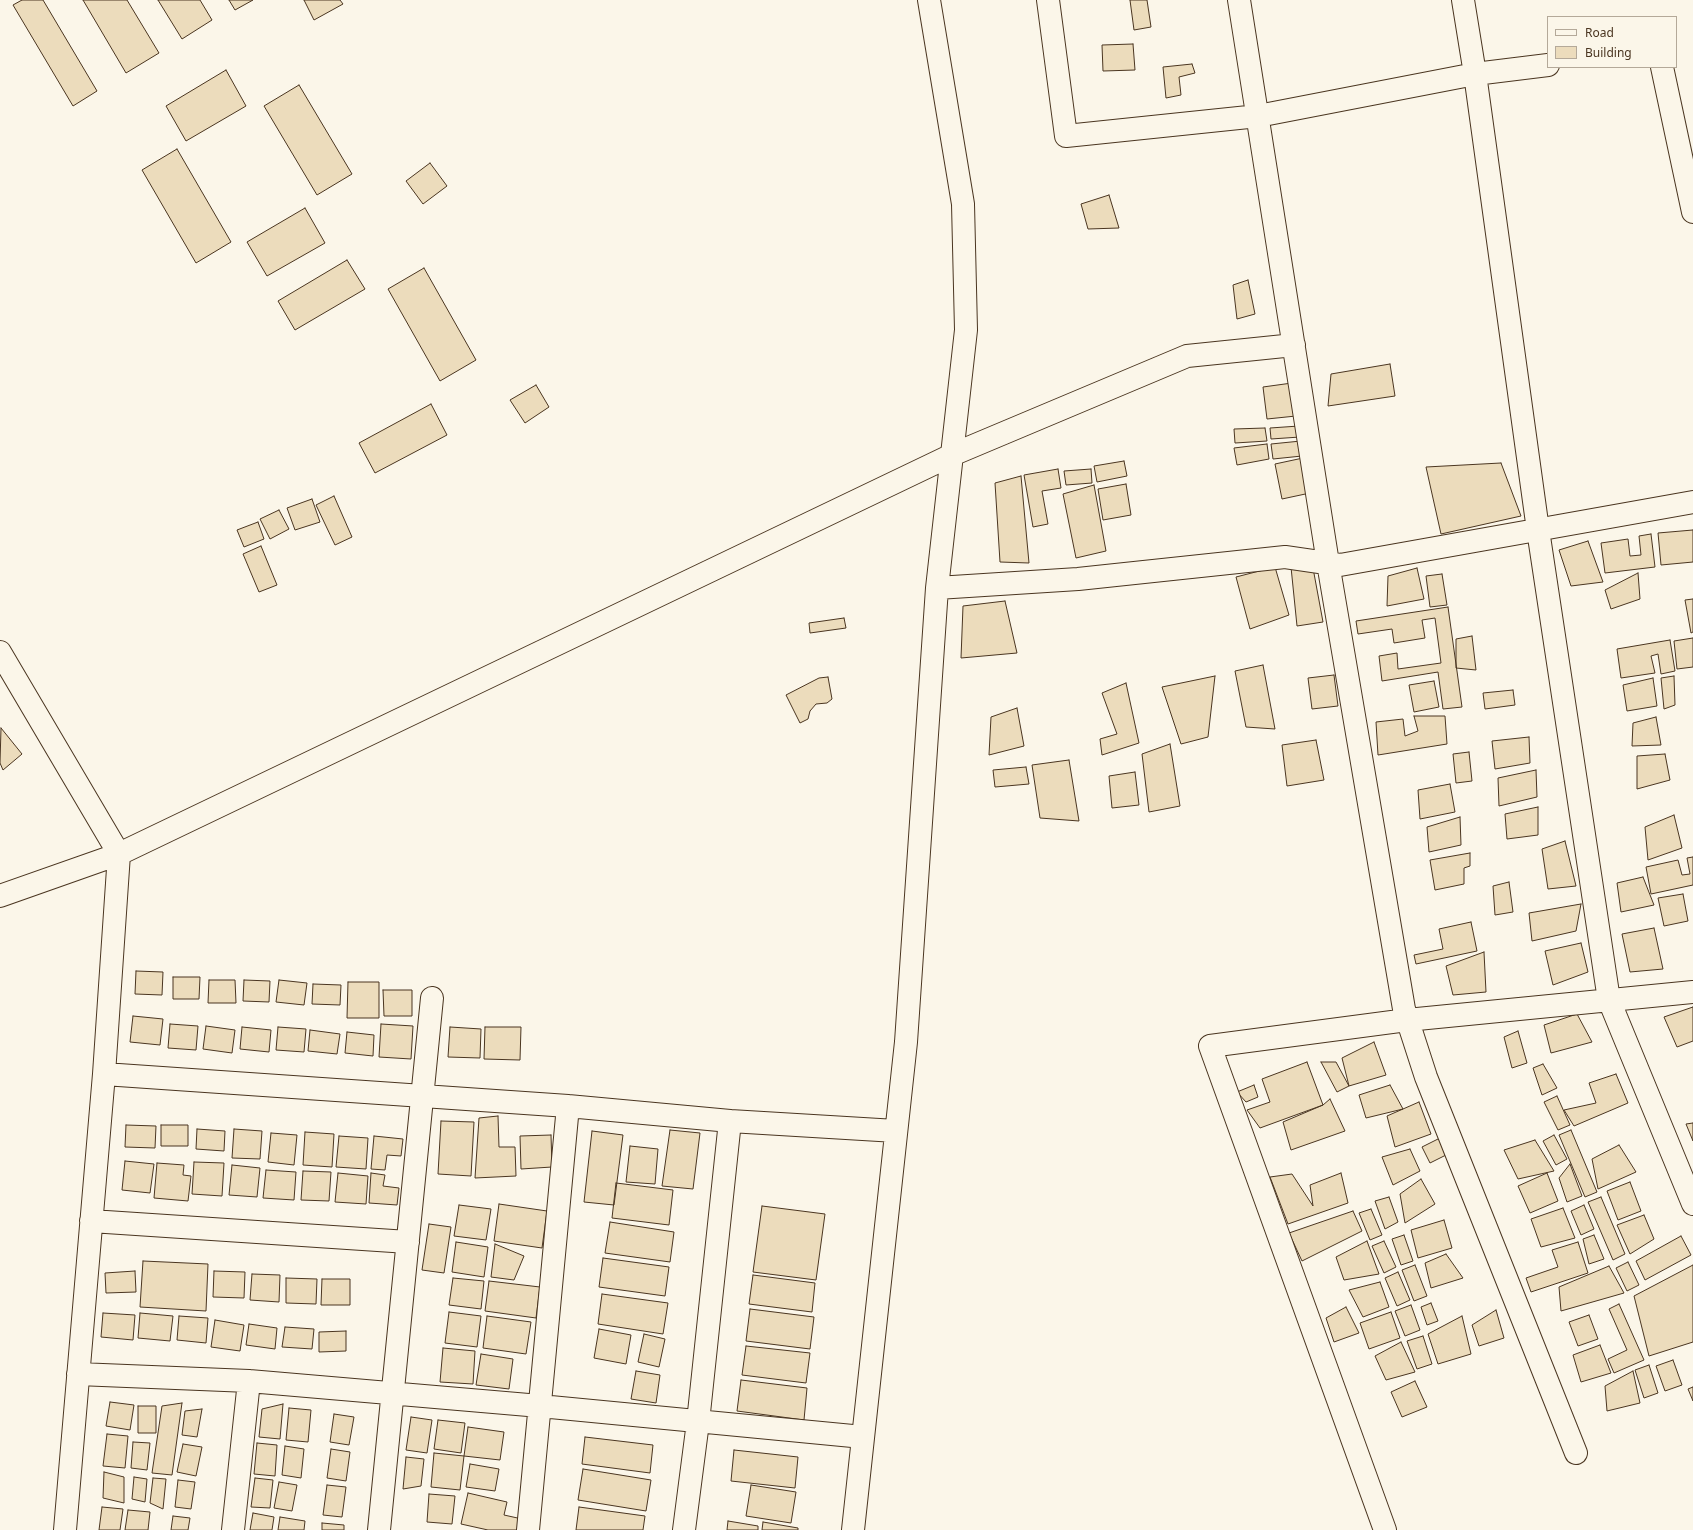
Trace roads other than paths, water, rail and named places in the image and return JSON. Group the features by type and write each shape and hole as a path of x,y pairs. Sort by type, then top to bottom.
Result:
{"street":[{"path":"853,1530 906,1042 937,588 954,454 966,330 963,204 928,0"},
{"path":"1048,0 1066,136 1258,116 1475,74 1547,65"},
{"path":"1239,0 1328,563 1402,1001 1426,1077 1576,1453"},
{"path":"1463,0 1475,74 1538,530 1608,1000 1693,1204"},
{"path":"1662,68 1693,212"},
{"path":"0,896 119,854 954,454 1187,356 1294,345"},
{"path":"937,588 1078,579 1285,557 1340,565 1693,502"},
{"path":"0,652 119,854 104,1074 65,1530"},
{"path":"1385,1530 1210,1046 1407,1020 1693,992"},
{"path":"379,1530 432,998"},
{"path":"104,1074 568,1106 730,1121 896,1131"},
{"path":"528,1530 568,1106"},
{"path":"684,1530 698,1422 730,1121"},
{"path":"91,1221 408,1242"},
{"path":"78,1374 249,1381 540,1406 863,1437"},
{"path":"233,1530 249,1381"}]}
